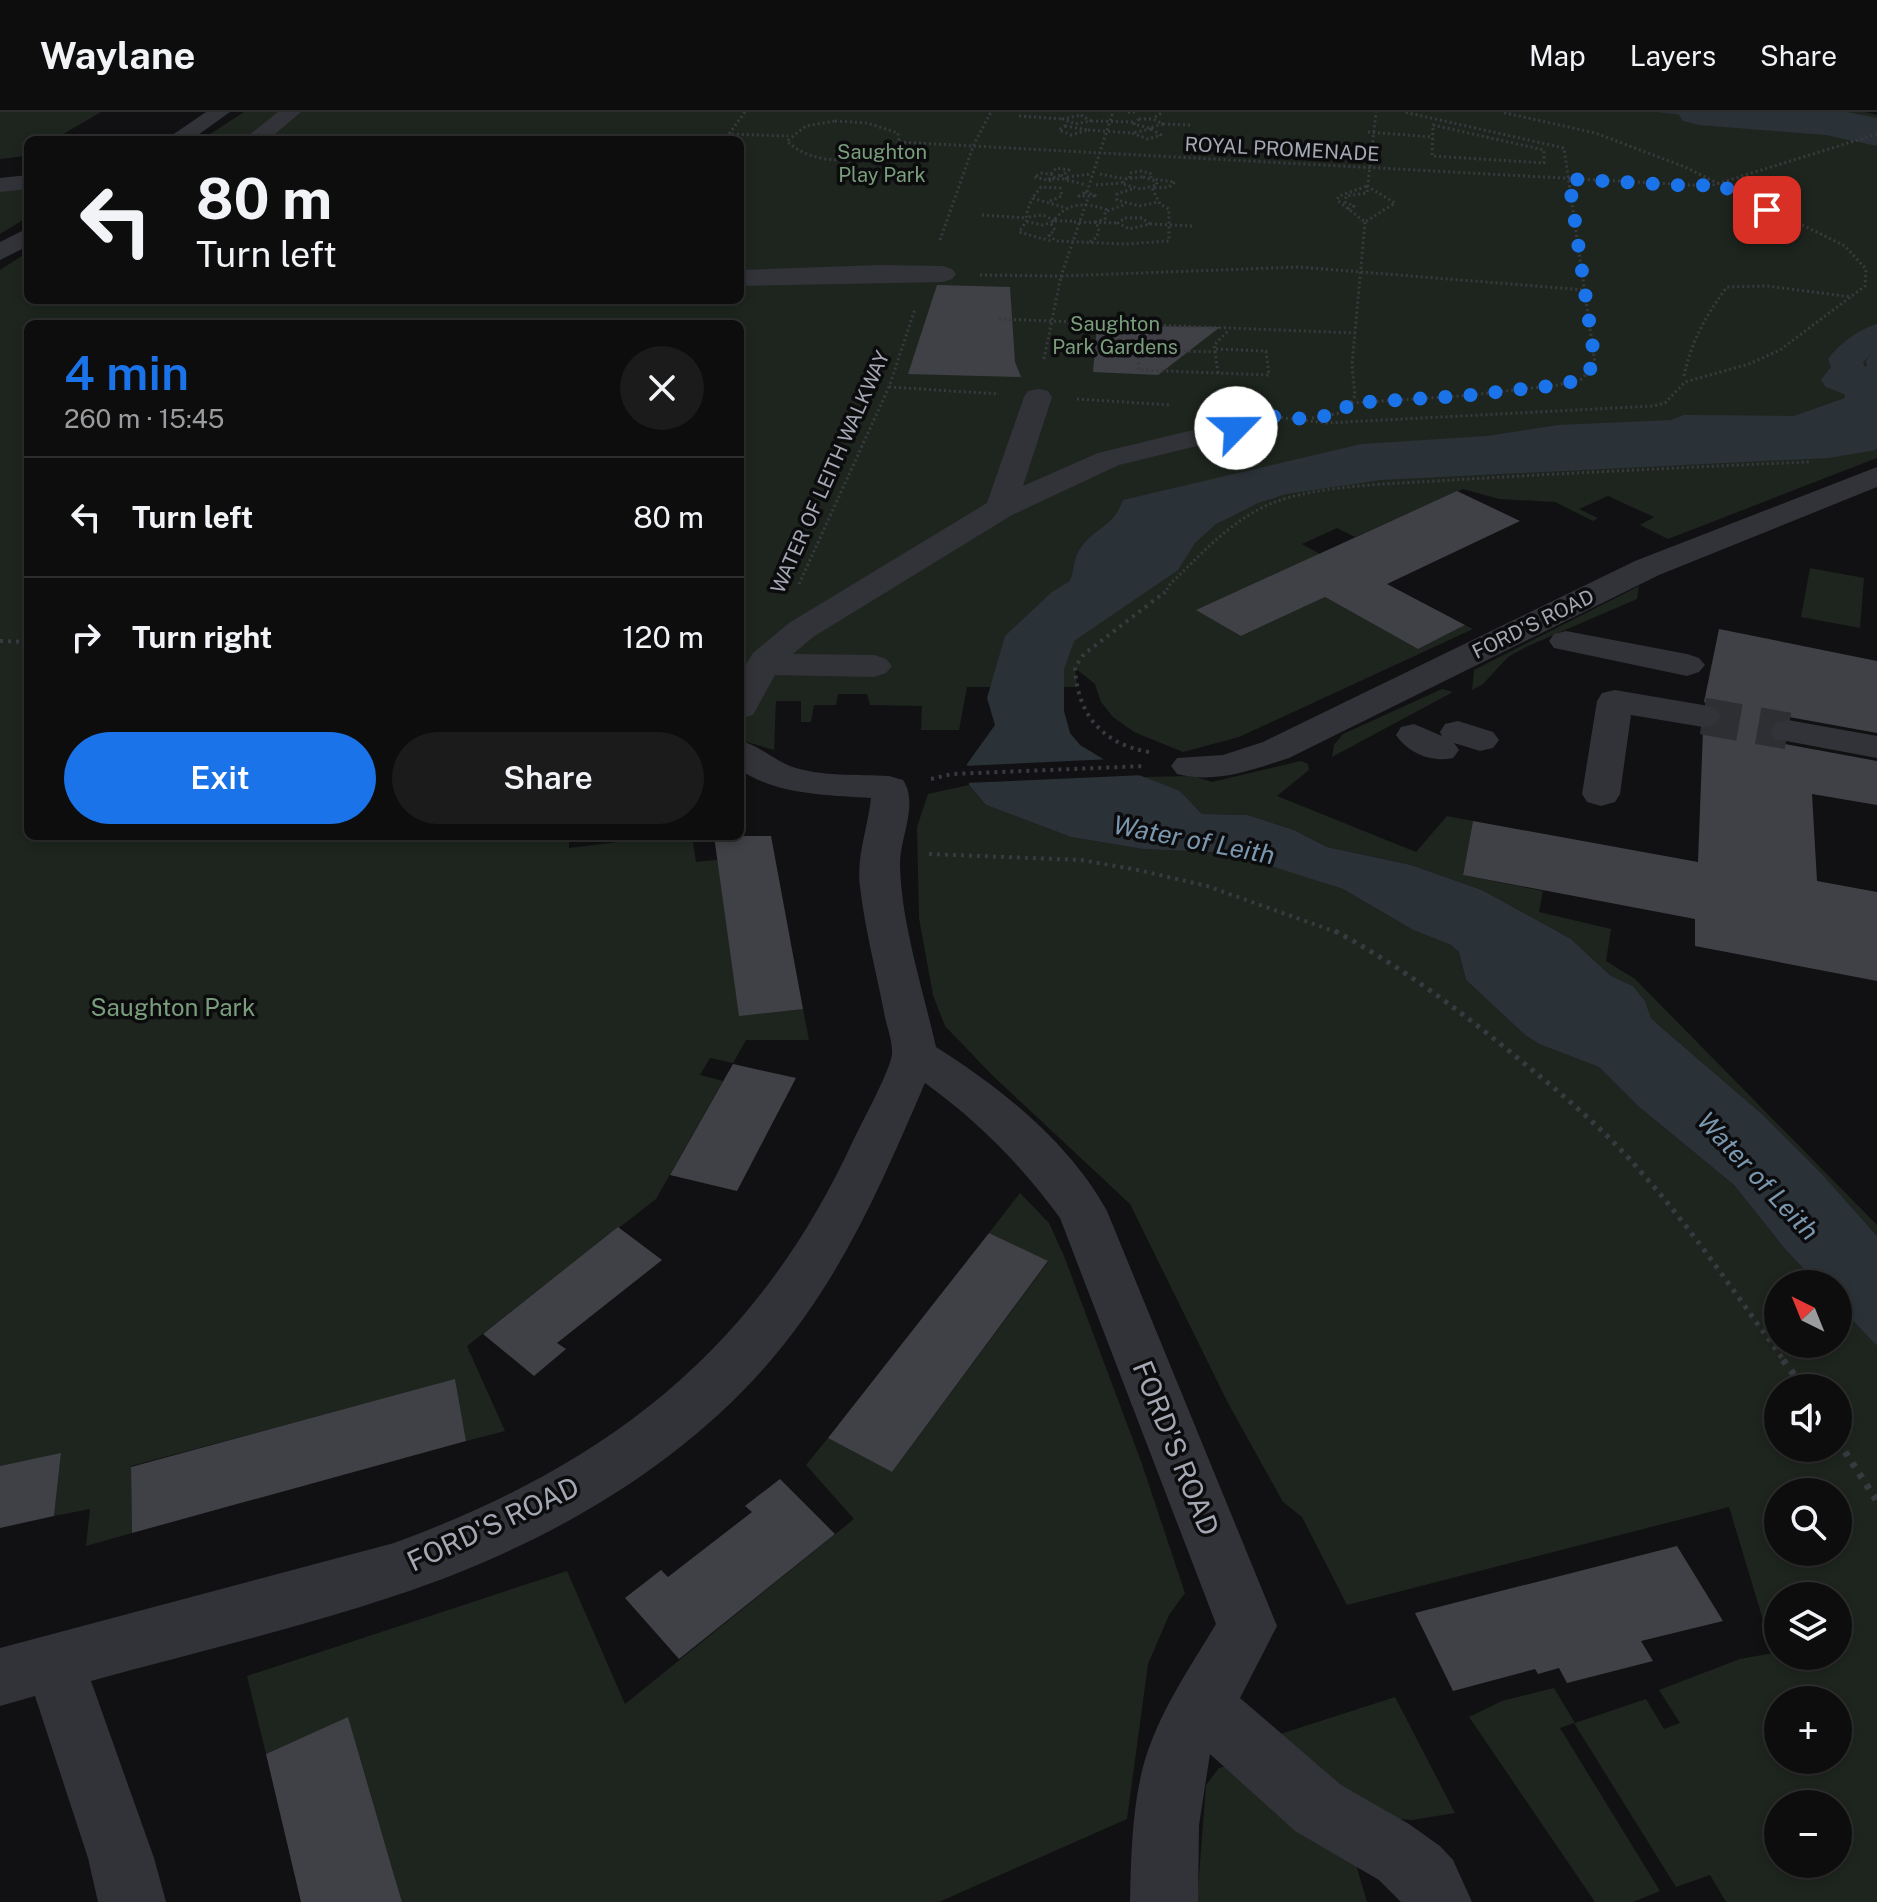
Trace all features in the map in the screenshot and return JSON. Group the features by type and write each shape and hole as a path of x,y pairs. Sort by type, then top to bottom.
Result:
{"street":[{"path":"182,136 220,112"},
{"path":"259,136 291,112"},
{"path":"0,185 24,182"},
{"path":"744,278 935,274"},
{"path":"1001,508 1038,397"},
{"path":"744,701 773,654 801,630 1001,508 1109,459 1236,428 1238,414"},
{"name":"FORD'S ROAD","path":"1173,766 1226,766 1276,750 1647,568 1877,476"},
{"path":"1566,641 1687,665"},
{"path":"773,654 875,662"},
{"path":"1601,794 1615,701 1703,716"},
{"path":"1788,731 1877,747"},
{"path":"744,755 761,769 788,779 814,784 889,788 891,800 880,851 880,886 915,1055"},
{"name":"FORD'S ROAD","path":"28,1670 394,1570 474,1540 527,1515 619,1460 702,1396 733,1366 785,1305 859,1180 915,1055 964,1085 1036,1153 1082,1211 1100,1249 1137,1352 1247,1626 1202,1705 1179,1754 1174,1778 1164,1902"},
{"path":"28,1670 121,1858 132,1902"},
{"path":"1202,1705 1320,1810 1404,1856 1435,1893 1438,1902"}],"path":[{"path":"745,112 729,134 788,136 812,124 854,121 892,130 900,138 899,142 880,154 833,158 793,149 787,141 788,136"},
{"name":"WATER OF LEITH WALKWAY","path":"773,654 765,650 783,619 889,387 935,274 973,146 991,112"},
{"path":"1071,112 1088,117 1091,121"},
{"path":"1063,119 1090,112"},
{"path":"1087,192 1113,112"},
{"path":"1128,112 1136,112 1163,124"},
{"path":"1134,122 1161,135 1148,139 1132,133 1088,130 1071,135 1059,130 1091,121 1134,122 1159,117 1163,112"},
{"path":"1348,209 1354,206 1345,202 1346,196 1367,193 1370,132 1376,112"},
{"path":"1350,403 1462,396 1558,385 1582,379 1595,363 1566,151 1552,145 1404,112"},
{"path":"1238,414 1326,423 1653,406 1665,403 1685,382 1749,364 1780,350 1865,286 1866,269 1855,254 1834,240 1671,161 1595,133 1501,112"},
{"path":"1019,116 1063,119 1088,130"},
{"path":"1132,133 1163,124 1192,125"},
{"path":"1541,149 1544,150 1544,163 1432,156 1433,125 1541,149 1552,145"},
{"path":"1370,132 1433,137"},
{"name":"ROYAL PROMENADE","path":"899,142 1693,186 1719,184 1877,134"},
{"path":"1050,201 1062,193 1048,178 1056,168 1069,170 1066,177"},
{"path":"1054,182 1035,178 1040,174 1052,174 1086,185"},
{"path":"1090,174 1066,177 1039,188 1032,198 1026,215 1028,219 1034,224 1053,221 1118,223 1133,217 1150,224"},
{"path":"1100,174 1123,181 1133,189"},
{"path":"1028,219 1019,232 1056,241 1169,240 1169,209 1159,202 1136,206 1126,204 1118,201 1115,195 1133,189 1175,184 1166,178 1130,178 1096,185"},
{"path":"1152,179 1158,184 1152,188"},
{"path":"1367,186 1393,199 1395,203 1365,222 1337,200 1339,196 1367,186"},
{"path":"1152,188 1158,194 1159,202"},
{"path":"1087,192 1097,196 1088,198 1079,195 1087,192"},
{"path":"1032,198 1063,207 1086,204 1108,210 1126,204"},
{"path":"1044,359 1061,276 1076,222 1088,198"},
{"path":"1133,217 1136,206"},
{"path":"1053,221 1063,207"},
{"path":"1095,222 1105,219 1108,210"},
{"path":"982,215 1028,219 1043,215 1053,221 1055,230 1049,235 1056,241"},
{"path":"1087,243 1097,237 1099,228 1095,222"},
{"path":"1307,419 1341,413 1355,396 1352,373 1365,222"},
{"path":"1118,223 1122,227 1136,229 1150,224 1192,226"},
{"path":"935,274 1061,276 1287,267 1585,290"},
{"path":"1684,376 1688,356 1706,315 1727,287 1767,286 1852,297"},
{"path":"999,319 1355,333"},
{"path":"1218,373 1214,345 1229,330"},
{"path":"1138,350 1216,350 1266,351 1269,375 1139,370 1138,350"},
{"path":"952,774 1173,766 1182,757 1129,748 1112,742 1097,731 1085,714 1075,667 1084,654 1164,594 1219,535 1258,509 1305,494 1396,484 1816,462"},
{"path":"0,641 24,642"},
{"path":"880,851 1081,860 1138,870 1207,886 1262,904 1331,929 1374,952 1466,1016 1583,1112 1641,1171 1684,1223 1794,1374"},
{"path":"1852,1462 1877,1501"}],"green space":[{"path":"0,112 101,112 60,136 24,136 24,156 0,159"},
{"path":"244,112 1865,112 1877,115 1877,458 1668,539 1640,525 1654,517 1608,496 1579,509 1598,518 1593,521 1555,502 1499,499 1463,489 1355,537 1337,528 1302,544 1320,554 1197,610 1241,636 1325,597 1418,649 1465,625 1473,629 1239,737 1183,752 1134,732 1113,717 1101,702 1095,684 1075,668 1077,687 967,687 959,730 921,730 922,706 870,705 867,694 838,694 836,705 814,705 811,722 801,722 801,701 776,701 774,750 744,741 744,320 24,320 24,840 569,840 569,848 633,840 693,840 696,862 717,860 803,1009 809,1040 746,1040 733,1063 710,1058 700,1075 723,1081 656,1199 467,1346 505,1431 466,1441 455,1380 131,1466 132,1533 86,1546 90,1509 54,1516 61,1454 0,1466 0,270 24,255 24,304 744,304 744,136 207,136"},
{"path":"24,186 24,219 0,234 0,189"},
{"path":"1810,568 1864,578 1860,628 1801,617"},
{"path":"1639,586 1637,599 1508,657 1483,684 1472,690 1474,670"},
{"path":"1442,689 1453,692 1332,757 1334,745 1343,734"},
{"path":"1301,761 1308,764 1309,770 1277,796 1416,852 1447,816 1473,821 1463,875 1543,891 1539,912 1611,929 1606,961 1635,979 1877,1225 1877,1236 1822,1174 1763,1115 1651,1018 1645,1001 1633,986 1611,976 1571,939 1482,890 1411,865 1327,847 1294,830 1248,815 1202,814 1180,791 1142,777 1193,776 1212,782"},
{"path":"969,785 986,805 1071,837 1143,849 1230,853 1343,889 1413,930 1451,945 1459,952 1466,980 1525,1035 1539,1044 1599,1067 1638,1106 1734,1185 1805,1270 1764,1270 1764,1358 1852,1358 1852,1320 1877,1346 1877,1902 1726,1902 1710,1875 1676,1887 1574,1723 1560,1728 1660,1891 1633,1902 1595,1902 1469,1717 1502,1701 1554,1688 1575,1723 1646,1699 1664,1729 1680,1723 1659,1690 1740,1659 1764,1655 1764,1670 1852,1670 1852,1582 1764,1582 1764,1623 1729,1507 1347,1605 1302,1517 1283,1502 1228,1403 1130,1204 993,1076 945,1026 933,995 919,918 917,827 928,794"},
{"path":"1020,1193 1049,1223 1064,1256 1142,1464 1185,1593 1169,1615 1148,1664 1127,1819 939,1902 402,1902 348,1718 266,1754 247,1676 567,1571 625,1704 854,1519 806,1465 828,1438 892,1472 1048,1262 989,1233"},
{"path":"1395,1697 1455,1813 1412,1820 1375,1817 1271,1737"},
{"path":"1237,1763 1352,1851 1367,1902 1197,1902 1206,1785 1219,1768"}],"water":[{"path":"1656,112 1840,114 1877,123 1877,126 1849,132 1825,125 1761,123"},
{"path":"1877,346 1877,449 1871,451 1828,458 1381,480 1286,494 1258,503 1216,524 1195,543 1178,570 1074,641 1064,669 1064,711 1070,733 1080,745 1113,765 1180,791 1202,814 1248,815 1294,830 1327,847 1411,865 1482,890 1571,939 1611,976 1633,986 1645,1001 1651,1018 1763,1115 1822,1174 1877,1236 1877,1346 1852,1320 1852,1270 1805,1270 1734,1185 1638,1106 1599,1067 1539,1044 1525,1035 1466,980 1459,952 1451,945 1413,930 1343,889 1230,853 1143,849 1071,837 986,805 969,785 967,764 995,725 987,698 1005,636 1052,592 1070,581 1079,550 1110,521 1123,500 1361,444 1487,436 1558,425 1671,420 1684,415 1794,416 1845,398 1843,384 1858,369 1867,366 1866,361"}],"pier":[{"path":"1112,759 1145,775 965,783 963,766"}],"building":[{"path":"937,285 1010,287 1015,362 1021,377 908,374"},
{"path":"1097,325 1220,327 1158,375 1093,372"},
{"path":"1457,491 1520,521 1387,584 1465,625 1418,649 1325,597 1241,636 1196,610"},
{"path":"1719,629 1877,661 1877,733 1789,717 1774,720 1767,729 1774,742 1877,761 1877,805 1812,794 1817,881 1877,892 1877,981 1695,946 1695,919 1463,875 1473,821 1698,862 1703,730 1717,727 1724,718 1719,706 1704,702"},
{"path":"771,836 803,1009 739,1016 715,840"},
{"path":"733,1064 796,1078 737,1191 670,1175"},
{"path":"618,1227 662,1260 557,1343 566,1349 534,1376 483,1334"},
{"path":"989,1233 1048,1261 892,1472 828,1438"},
{"path":"455,1379 466,1441 132,1533 131,1467"},
{"path":"61,1453 54,1516 0,1528 0,1466"},
{"path":"780,1479 835,1534 679,1659 625,1598 661,1570 668,1577 752,1512 745,1506"},
{"path":"1677,1546 1723,1621 1641,1641 1653,1661 1567,1683 1559,1668 1538,1674 1535,1669 1453,1691 1415,1613"},
{"path":"348,1717 402,1902 301,1902 266,1754"}],"waterway":[{"name":"Water of Leith","path":"1699,112 1826,121 1877,132"},
{"path":"1877,334 1845,359 1848,368 1838,380 1877,397"}],"tunnel":[{"path":"1703,716 1788,731"}],"route":[{"path":"1236,428 1238,414 1307,419 1341,413 1350,403 1462,396 1558,385 1582,379 1595,363 1569,179 1693,186 1719,184 1767,210"}],"park label":[{"name":"Saughton Play Park","path":"882,164"},
{"name":"Saughton Park Gardens","path":"1115,336"},
{"name":"Saughton Park","path":"173,1008"}]}
